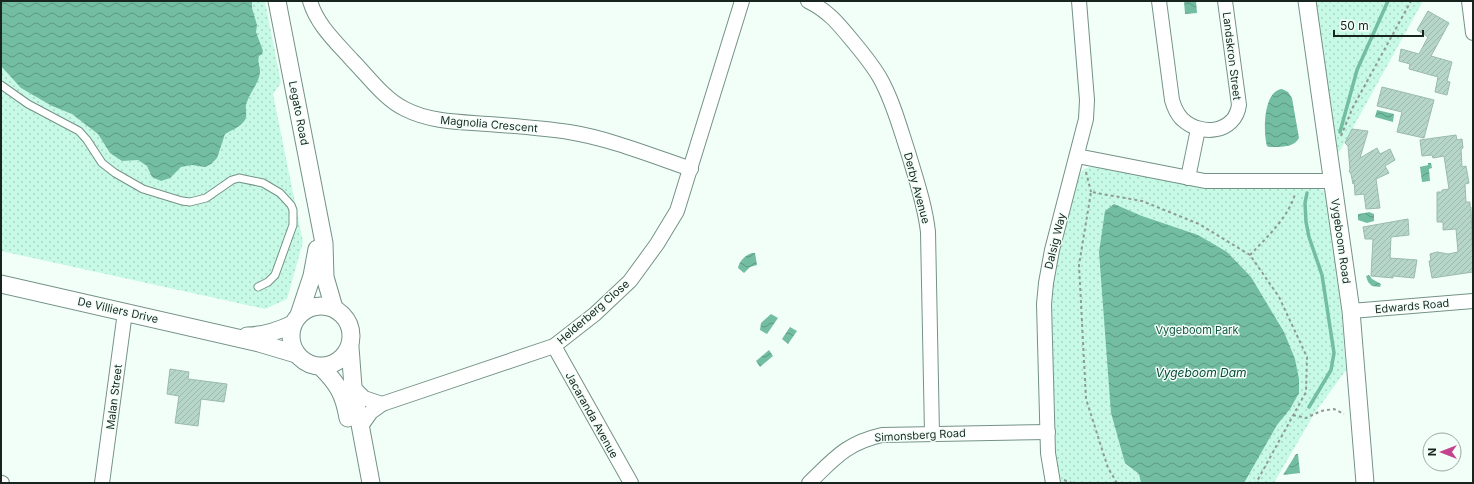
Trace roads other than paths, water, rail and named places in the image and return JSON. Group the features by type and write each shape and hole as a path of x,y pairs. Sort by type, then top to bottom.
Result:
{"street":[{"name":"Legato Road","path":"276,1 321,225 324,243 325,277 334,308"},
{"name":"Magnolia Crescent","path":"310,1 322,25 336,43 390,100 404,109 426,117 448,121 530,127 571,132 605,141 691,169"},
{"name":"Helderberg Close","path":"360,426 371,412 382,404 554,346 595,314 630,281 657,244 677,211 742,1"},
{"name":"Derby Avenue","path":"808,1 827,12 839,24 868,60 880,78 895,114 926,213 928,232 932,434"},
{"name":"Dalsig Way","path":"1053,483 1048,453 1044,304 1052,250 1080,157 1087,111 1079,1"},
{"path":"1159,1 1172,100 1175,110 1182,119 1198,129 1188,178"},
{"name":"Landskron Street","path":"1198,129 1210,130 1227,125 1235,118 1239,105 1225,1"},
{"name":"Vygeboom Road","path":"1307,1 1351,311 1365,483"},
{"path":"1469,1 1473,33"},
{"path":"1080,157 1205,181 1333,181"},
{"name":"Legato Road","path":"296,319 312,276 321,225"},
{"name":"De Villiers Drive","path":"1,284 235,337 296,354"},
{"name":"Edwards Road","path":"1351,311 1473,301"},
{"path":"350,347 345,355 330,365 320,367 303,361 296,354 292,344 291,334 296,319 307,309 325,305 334,308 345,316 351,329 352,338 350,347 353,387 371,483"},
{"name":"Malan Street","path":"102,483 125,312"},
{"name":"De Villiers Drive","path":"235,337 261,336 277,332 296,319"},
{"name":"Jacaranda Avenue","path":"554,346 631,483"},
{"path":"320,367 338,386 343,398 362,483"},
{"path":"353,387 364,398 382,404"},
{"name":"Simonsberg Road","path":"809,483 836,456 850,446 867,438 882,435 1048,432"}],"lane":[{"path":"1,84 28,104 79,131 87,140 102,163 128,182 142,189 190,202 206,198 232,180 239,178 263,183 280,193 291,205 293,210 293,225 275,275 268,282 258,287"}],"water":[{"path":"1,1 252,1 252,8 257,25 256,32 263,51 258,58 260,75 246,104 245,120 225,134 217,158 211,164 205,167 192,165 181,167 170,178 161,181 152,177 147,166 138,160 122,161 110,153 98,134 72,114 52,106 21,88 1,66"},
{"path":"1184,1 1196,1 1197,13 1185,14"},
{"path":"1282,89 1288,92 1292,98 1299,138 1294,144 1282,147 1269,147 1267,146 1265,131 1268,104 1276,91"},
{"path":"1377,110 1394,114 1393,122 1375,117"},
{"path":"1428,163 1431,163 1432,168 1429,169 1430,181 1422,182 1420,167 1428,165"},
{"name":"Vygeboom Dam","path":"1114,204 1142,216 1198,235 1227,252 1251,277 1284,332 1295,359 1299,379 1299,393 1290,409 1277,425 1244,483 1141,483 1139,474 1125,463 1111,413 1099,252 1105,211"},
{"path":"1369,212 1374,214 1374,221 1367,223 1358,220 1358,214"},
{"path":"752,253 755,253 757,265 750,267 744,273 738,268 741,261"},
{"path":"1369,275 1372,279 1381,284 1380,287 1372,286 1368,282 1366,276"},
{"path":"771,314 778,318 767,334 760,330 761,323"},
{"path":"790,327 797,331 788,344 782,339"},
{"path":"769,350 773,356 760,367 756,361"},
{"path":"1296,454 1298,454 1300,473 1283,475"}],"waterway":[{"path":"1340,132 1357,70 1388,1"},
{"path":"1307,193 1305,203 1306,222 1309,237 1322,275 1334,353 1331,370 1309,407"}],"park label":[{"name":"Vygeboom Park","path":"1197,330"}]}
